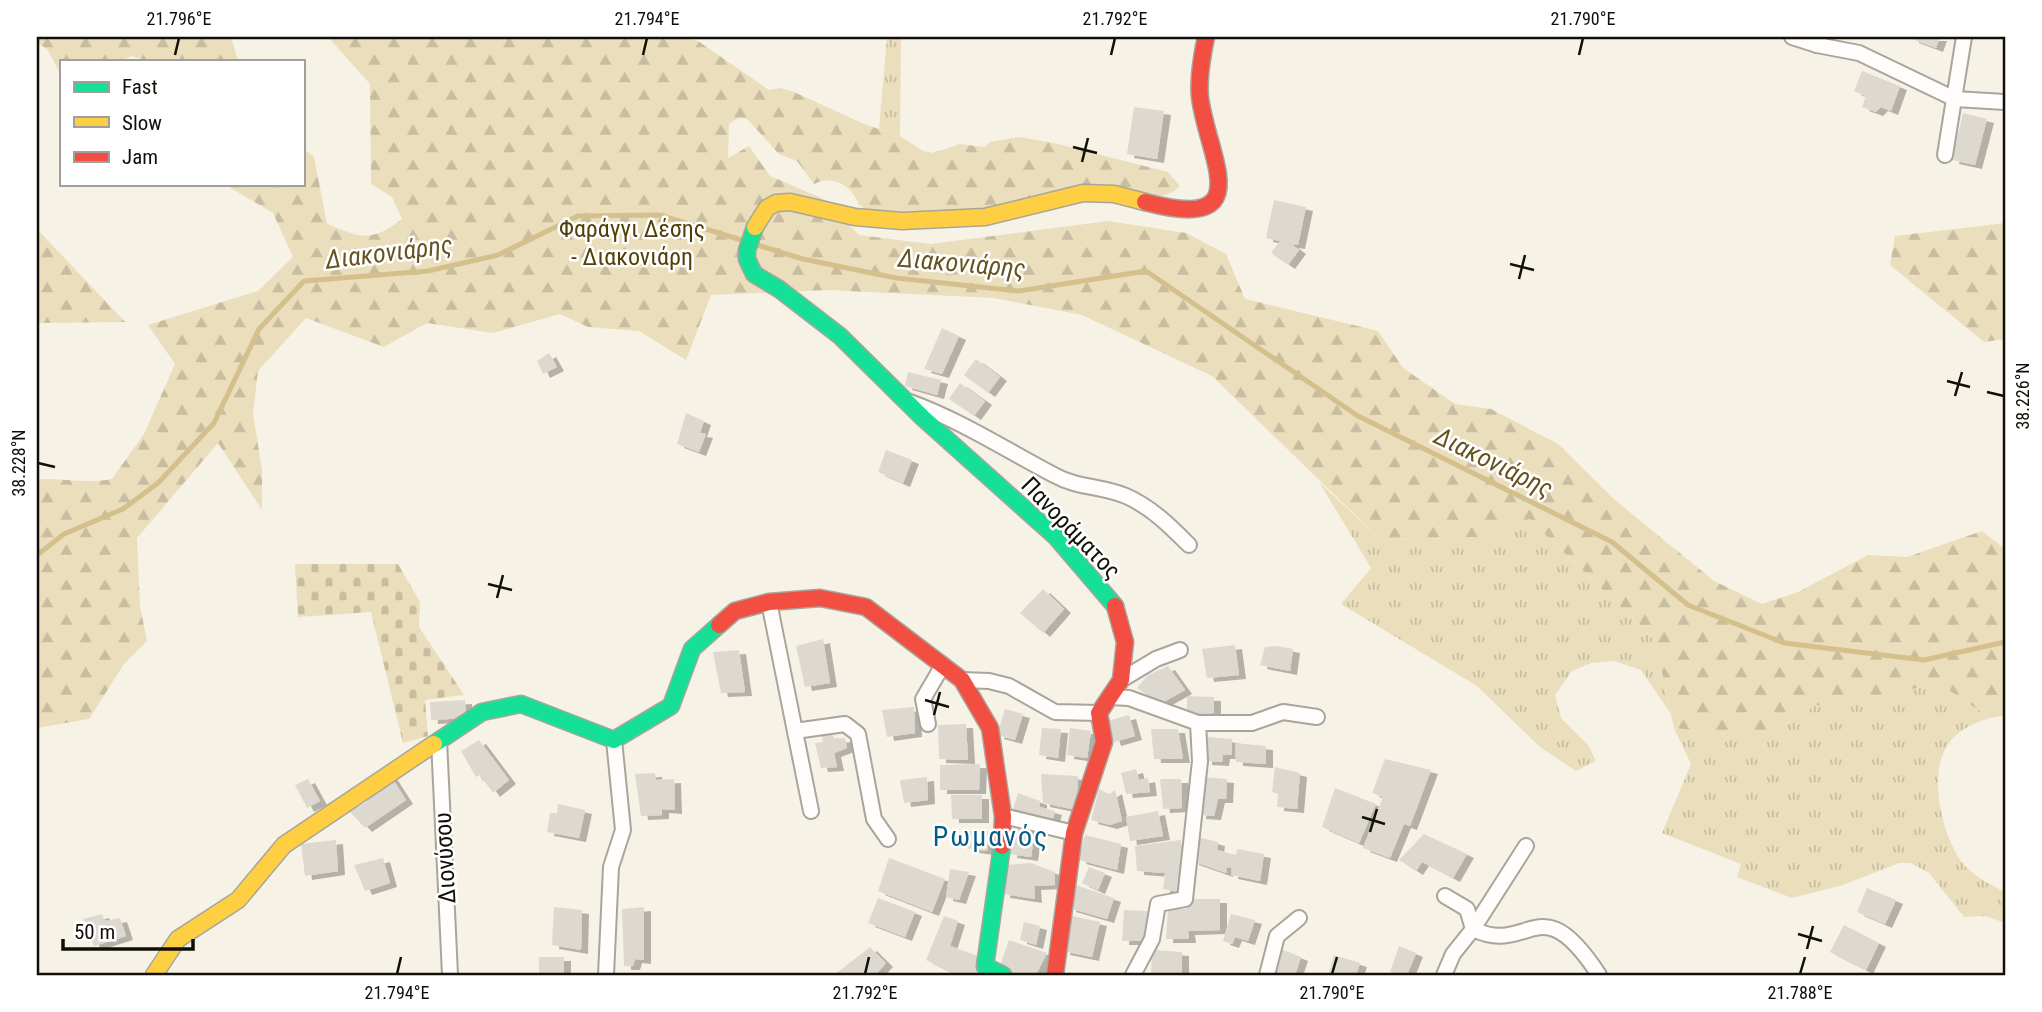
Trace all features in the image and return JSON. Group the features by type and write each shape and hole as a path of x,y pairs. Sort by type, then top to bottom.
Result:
{"main road":[{"name":"Πανοράματος","path":"1099,713 1121,680 1125,642 1116,608 1056,537 840,336 754,274 747,259 747,250 752,231 767,208 776,203 790,202 855,217 902,221 985,217 1092,193 1129,197 1178,211 1208,206 1218,194 1221,176 1200,95 1206,37"},
{"path":"155,975 178,939 237,900 284,845 482,712 521,704 614,740 671,706 692,649 735,611 769,602 820,598 866,607 962,680 990,728 1003,816 1001,861 992,902 985,966 1003,975"},
{"path":"1055,975 1074,833 1104,742 1099,713"}],"street":[{"path":"1793,37 1819,41 1859,53 1955,99 2005,102"},
{"path":"1945,155 1965,37"},
{"path":"906,400 970,427 1056,477 1082,488 1126,496 1159,516 1189,545"},
{"path":"769,602 811,811"},
{"path":"1121,680 1156,659 1180,650"},
{"path":"928,724 923,699 943,666"},
{"path":"962,680 989,681 1009,687 1055,712 1099,713"},
{"path":"1110,698 1129,698 1198,723 1252,723 1283,712 1317,717"},
{"path":"1133,975 1152,939 1158,904 1185,899 1200,761 1198,723"},
{"path":"795,731 845,724 859,734 874,819 888,839"},
{"name":"Διονύσου","path":"439,740 450,975"},
{"path":"606,975 611,867 623,830 614,740"},
{"path":"1003,816 1074,833"},
{"path":"1444,975 1453,954 1473,929 1526,846"},
{"path":"1445,896 1467,909 1473,929"},
{"path":"1266,975 1277,936 1299,918"},
{"path":"1473,929 1498,936 1535,926 1564,932 1580,946 1599,975"}],"green space":[{"path":"37,37 231,37 238,60 144,60 132,56 122,60 60,60 60,73 47,49 37,43"},
{"name":"Φαράγγι Δέσης - Διακονιάρη","path":"328,37 678,37 698,41 769,90 781,88 794,92 864,124 900,136 923,151 933,153 960,144 984,147 990,142 1019,137 1054,143 1168,172 1180,186 1162,196 1142,193 978,213 872,213 859,205 852,193 842,184 821,181 814,184 797,161 779,154 747,119 738,118 729,124 728,158 749,146 770,176 824,199 859,235 930,244 1108,221 1186,233 1226,254 1245,299 1378,331 1403,368 1455,404 1491,409 1558,444 1615,500 1714,581 1762,604 1798,592 1868,555 1907,557 1982,531 2005,549 2005,715 1990,718 1940,684 1814,706 1764,738 1674,728 1655,640 1529,519 1491,537 1381,540 1212,376 1082,315 994,298 828,290 711,295 686,360 639,331 588,327 560,314 493,333 427,323 384,347 306,318 258,371 253,414 262,470 262,510 218,443 137,538 140,606 147,641 124,664 89,719 37,728 37,479 112,479 144,434 175,364 148,325 258,291 293,257 273,213 227,186 304,186 304,149 314,157 327,224 366,236 382,232 402,219 392,197 371,184 370,84"},
{"path":"887,37 901,37 900,136 879,129"},
{"path":"2005,223 2005,339 1984,342 1890,265 1895,236"},
{"path":"37,229 125,322 37,323"},
{"path":"1319,482 1381,540 1490,537 1529,519 1655,640 1671,714 1641,670 1614,661 1591,663 1572,671 1555,695 1561,718 1588,745 1596,761 1576,771 1540,747 1477,686 1341,604 1371,568"},
{"path":"295,564 398,564 420,602 419,627 464,695 425,700 428,736 403,743 371,612 298,617"},
{"path":"1940,684 1990,718 1965,729 1950,742 1941,760 1938,791 1945,825 1957,855 1974,874 2005,892 2005,923 1986,916 1964,917 1929,873 1911,863 1899,863 1843,885 1792,898 1737,877 1741,864 1662,833 1691,764 1674,728 1764,738 1814,706"}],"building":[{"path":"1912,37 1940,37 1936,48"},
{"path":"1862,71 1900,86 1891,111 1881,107 1876,112 1862,107 1866,96 1854,91"},
{"path":"1134,107 1164,111 1157,159 1127,154"},
{"path":"1963,113 1987,119 1975,165 1952,160"},
{"path":"1274,200 1306,207 1298,245 1291,244 1299,250 1288,265 1271,253 1280,241 1266,238"},
{"path":"942,328 959,336 942,374 924,369"},
{"path":"549,353 557,367 543,374 537,361"},
{"path":"976,359 1000,377 988,393 964,375"},
{"path":"908,372 941,380 937,395 905,386"},
{"path":"960,383 985,401 974,416 949,399"},
{"path":"686,413 704,421 700,433 706,434 699,452 677,444"},
{"path":"886,450 912,460 903,483 878,472"},
{"path":"1043,589 1064,609 1043,633 1020,613"},
{"path":"823,639 830,683 805,687 796,646"},
{"path":"1235,645 1239,675 1207,678 1202,649"},
{"path":"1265,647 1293,649 1290,671 1260,665"},
{"path":"739,650 745,692 721,693 713,652"},
{"path":"1168,666 1185,690 1160,704 1137,688 1148,675"},
{"path":"1187,696 1214,697 1214,713 1187,714"},
{"path":"465,700 466,718 431,720 430,702"},
{"path":"914,707 915,733 887,737 882,710"},
{"path":"1005,709 1023,714 1015,740 997,735"},
{"path":"1129,715 1135,736 1114,742 1107,721"},
{"path":"966,724 968,760 939,759 938,725"},
{"path":"1042,728 1061,729 1058,758 1039,755"},
{"path":"1070,728 1091,731 1087,758 1067,755"},
{"path":"1151,729 1178,729 1183,759 1154,759"},
{"path":"832,734 835,739 845,738 847,748 834,753 837,767 821,768 815,743 823,742 822,736"},
{"path":"1206,737 1232,739 1232,755 1223,755 1222,762 1205,761"},
{"path":"479,740 509,780 493,793 480,775 476,777 461,751"},
{"path":"1235,743 1266,746 1266,764 1236,762"},
{"path":"1385,759 1431,770 1410,826 1404,824 1390,858 1363,848 1383,797 1372,793"},
{"path":"980,764 979,790 940,790 940,765"},
{"path":"1275,767 1300,773 1297,809 1277,807 1278,794 1272,792"},
{"path":"1136,769 1139,780 1148,778 1150,792 1126,794 1121,773"},
{"path":"655,773 656,780 674,779 675,810 662,809 662,815 641,816 635,774"},
{"path":"1041,774 1078,776 1077,810 1043,803"},
{"path":"390,775 406,800 365,828 350,812 367,802 362,796"},
{"path":"927,777 928,800 904,803 900,780"},
{"path":"1203,777 1227,779 1226,799 1218,799 1214,816 1199,815"},
{"path":"308,779 320,801 307,808 295,785"},
{"path":"1160,779 1181,779 1182,808 1163,809"},
{"path":"1335,788 1376,804 1359,843 1322,827"},
{"path":"1099,789 1109,794 1115,790 1122,821 1110,825 1091,820"},
{"path":"1018,793 1040,801 1040,807 1055,811 1052,822 1012,812"},
{"path":"951,795 982,795 982,819 952,819"},
{"path":"558,804 585,810 579,838 547,832 550,813 557,813"},
{"path":"1158,811 1163,836 1130,841 1126,817"},
{"path":"1014,824 1028,826 1027,835 1034,836 1031,857 1010,854"},
{"path":"968,831 988,831 987,851 965,848"},
{"path":"1424,834 1467,854 1453,878 1422,862 1416,871 1399,860"},
{"path":"1085,835 1121,844 1117,870 1079,860"},
{"path":"1198,837 1218,842 1217,850 1236,855 1237,849 1264,854 1260,881 1231,875 1232,868 1227,867 1226,873 1192,861"},
{"path":"336,840 338,871 305,876 301,844"},
{"path":"1181,840 1183,874 1179,892 1163,889 1165,873 1137,871 1135,846"},
{"path":"383,858 390,883 365,891 354,865"},
{"path":"889,858 945,879 932,912 878,891"},
{"path":"1031,863 1055,872 1055,885 1034,886 1035,899 1003,894 1005,865"},
{"path":"1089,867 1105,873 1098,890 1082,883"},
{"path":"950,869 969,872 959,900 946,897"},
{"path":"1073,884 1114,898 1107,919 1069,908"},
{"path":"1867,888 1896,900 1885,924 1857,912"},
{"path":"878,898 915,912 905,937 868,923"},
{"path":"1188,899 1220,899 1220,930 1188,931 1189,939 1166,939 1168,907 1187,909"},
{"path":"554,907 582,910 581,950 552,945"},
{"path":"644,907 644,960 635,959 633,966 624,966 622,909"},
{"path":"1124,910 1148,911 1145,941 1122,941"},
{"path":"102,914 105,921 120,918 126,936 94,946 83,919"},
{"path":"1231,914 1255,920 1248,941 1235,937 1232,944 1223,941"},
{"path":"1069,915 1100,922 1092,957 1063,951"},
{"path":"944,916 958,921 950,946 978,956 979,975 957,975 926,960"},
{"path":"1024,922 1040,926 1036,945 1020,940"},
{"path":"1844,925 1879,943 1866,970 1830,952"},
{"path":"1009,940 1047,953 1036,975 1016,975 1000,966"},
{"path":"1399,946 1416,953 1407,975 1390,972"},
{"path":"870,947 886,963 875,975 834,975"},
{"path":"1281,949 1301,957 1295,975 1273,974"},
{"path":"1152,950 1182,952 1182,975 1151,975"},
{"path":"1334,955 1360,963 1356,975 1328,975"},
{"path":"539,957 564,957 564,975 539,975"}],"waterway":[{"name":"Διακονιάρης","path":"37,555 64,534 123,509 158,483 214,423 259,329 304,281 428,271 498,255 578,216 659,215 745,241"},
{"name":"Διακονιάρης","path":"754,244 803,259 896,278 1019,291 1146,271 1358,416 1612,542 1688,605 1784,643 1924,660 2005,642"}],"traffic: fast":[{"path":"755,227 747,250 747,259 754,274 779,289 840,336 923,418 1056,537 1115,606"},
{"path":"434,744 482,712 521,704 614,740 671,706 692,649 719,625"},
{"path":"1002,846 985,966 1003,975"}],"traffic: slow":[{"path":"755,227 767,208 776,203 790,202 855,217 902,221 985,217 1083,193 1114,194 1145,202"},
{"path":"154,975 178,939 238,900 284,845 434,744"}],"traffic: jam":[{"path":"1145,202 1181,209 1204,207 1215,198 1219,184 1200,97 1206,37"},
{"path":"719,625 735,611 769,602 820,598 866,607 962,680 990,728 1003,816 1002,846"},
{"path":"1055,975 1074,833 1104,742 1099,713 1121,680 1125,642 1115,606"}],"district":[{"name":"Ρωμανός","path":"991,836"}]}
